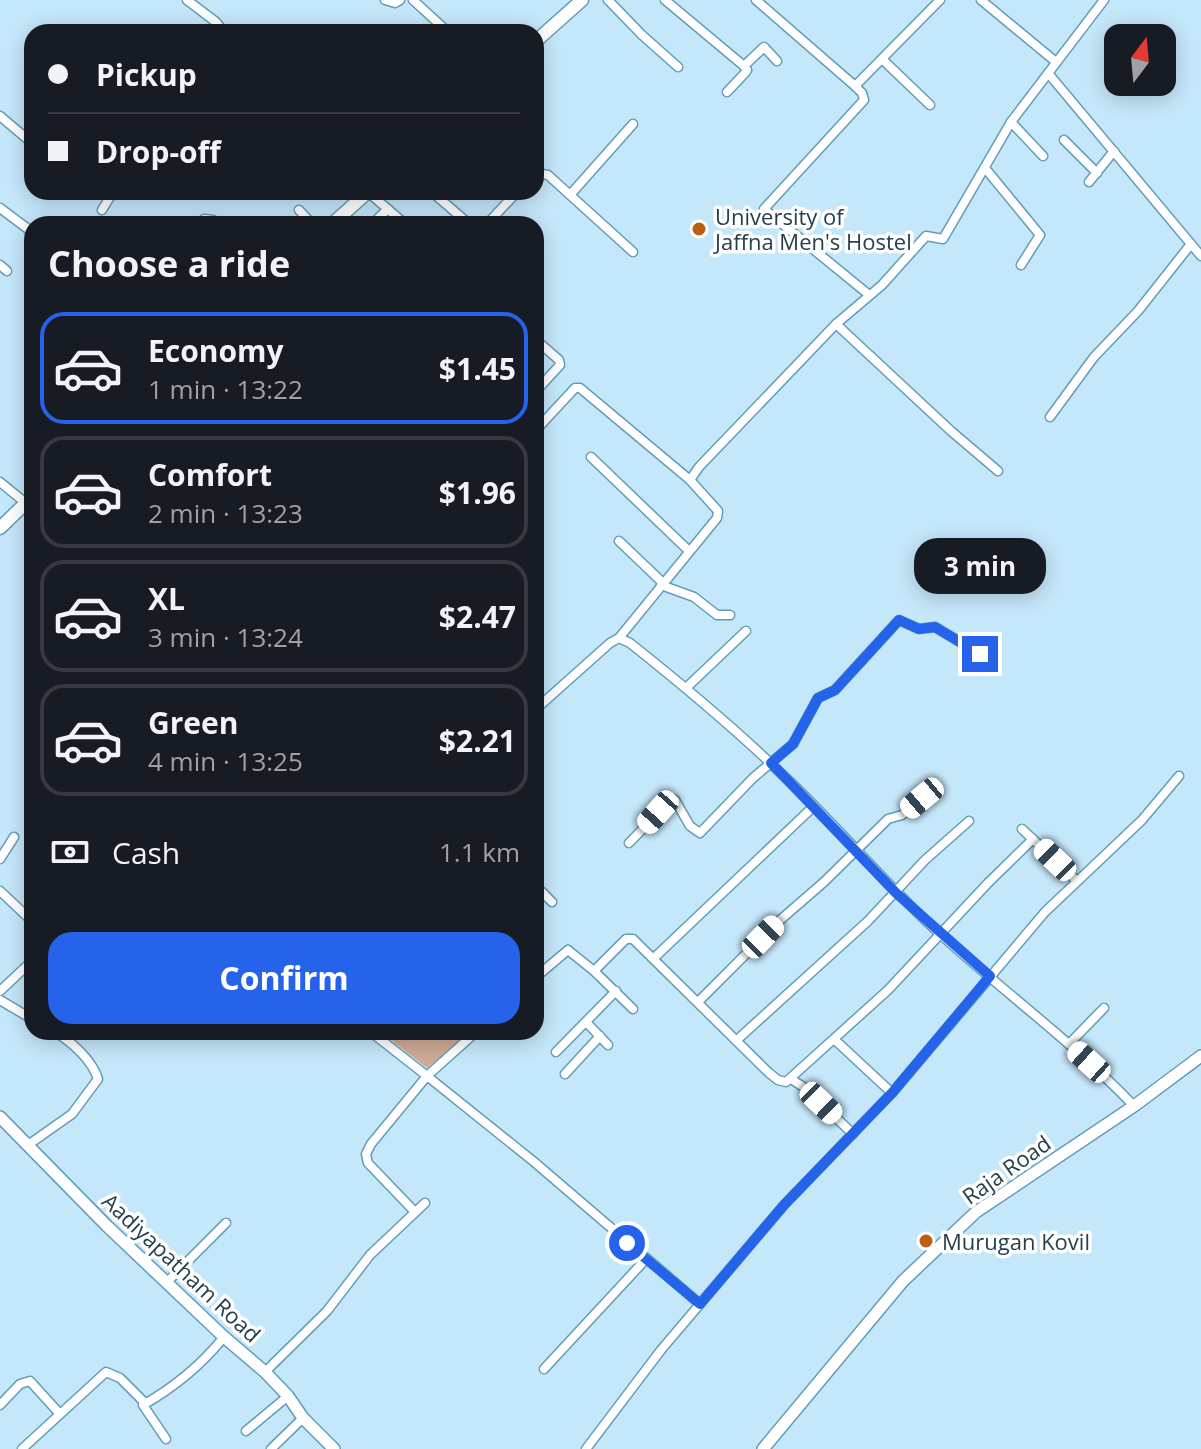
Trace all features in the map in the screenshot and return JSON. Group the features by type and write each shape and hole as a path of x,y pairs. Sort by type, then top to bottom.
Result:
{"main road":[{"path":"544,33 573,3"},
{"path":"341,216 359,200"},
{"path":"0,528 24,508"}],"street":[{"path":"187,0 218,24"},
{"path":"385,0 395,3 400,0"},
{"path":"608,0 678,67"},
{"path":"665,0 747,70 727,92"},
{"path":"756,0 855,86 864,100 764,209 868,294"},
{"path":"855,86 940,0"},
{"path":"981,0 1056,62"},
{"path":"690,480 748,414 836,324 882,285 926,236 943,239 1011,122 1104,0"},
{"path":"417,2 440,24"},
{"path":"744,66 764,47 777,61"},
{"path":"882,59 930,105"},
{"path":"1048,73 1201,256"},
{"path":"0,116 24,136"},
{"path":"1011,122 1043,156"},
{"path":"570,195 633,124"},
{"path":"1064,140 1097,173"},
{"path":"1089,182 1114,151"},
{"path":"985,168 1040,235 1021,265"},
{"path":"544,174 633,252"},
{"path":"102,210 108,200"},
{"path":"377,200 396,216"},
{"path":"441,200 460,216"},
{"path":"494,216 510,200"},
{"path":"0,208 24,226"},
{"path":"381,216 388,209"},
{"path":"299,210 305,216"},
{"path":"1050,417 1094,357 1138,311 1191,244"},
{"path":"836,324 998,471"},
{"path":"544,347 559,360 560,365 544,382"},
{"path":"544,421 575,388 580,388 690,480 718,511 718,515 619,638 544,702"},
{"path":"591,457 689,551"},
{"path":"0,482 24,499"},
{"path":"619,541 662,584 694,597 717,615 730,615"},
{"path":"629,843 672,799 690,826 700,833 793,744 818,698 835,690 899,620 919,629 935,627 980,654"},
{"path":"686,688 746,631"},
{"path":"619,638 630,643 720,716 814,806 896,893 1069,1044 1134,1106"},
{"path":"586,1449 601,1426 700,1304 784,1205 892,1093 1045,912 1142,820 1179,776"},
{"path":"699,1001 888,819 902,815 922,798"},
{"path":"654,958 814,806"},
{"path":"738,1039 823,964 896,893 925,860 969,821"},
{"path":"1022,829 1077,881"},
{"path":"0,859 14,837"},
{"path":"594,971 630,938 778,1080 786,1082 888,990 1033,839"},
{"path":"0,891 24,914"},
{"path":"544,894 552,902"},
{"path":"544,970 568,950 633,1009"},
{"path":"0,991 24,968"},
{"path":"556,1052 616,991"},
{"path":"0,1000 24,1014"},
{"path":"1069,1044 1104,1008"},
{"path":"586,1022 608,1045"},
{"path":"565,1074 600,1036"},
{"path":"28,1145 72,1114 98,1079 91,1065 66,1040"},
{"path":"381,1040 533,1161 700,1304"},
{"path":"415,1212 368,1163 366,1154 375,1138 427,1076 467,1040"},
{"path":"835,1040 892,1093"},
{"name":"Raja Road","path":"763,1449 903,1281 976,1212 1134,1106 1201,1056"},
{"path":"791,1079 805,1088 853,1134"},
{"name":"Aadiyapatham Road","path":"0,1117 107,1226 265,1372 334,1449"},
{"path":"265,1372 327,1311 370,1255 425,1203"},
{"path":"168,1281 226,1223"},
{"path":"544,1369 646,1259"},
{"path":"145,1403 208,1356 224,1337"},
{"path":"22,1449 106,1372 120,1378 145,1403"},
{"path":"0,1405 20,1384 30,1381 59,1413"},
{"path":"246,1431 288,1396"},
{"path":"145,1403 143,1407 166,1439"},
{"path":"271,1449 303,1418"}],"shaded area":[{"path":"391,1040 462,1040 427,1068"}],"place":[{"name":"University of Jaffna Men's Hostel","path":"699,229"},
{"name":"Murugan Kovil","path":"926,1241"}],"route":[{"path":"627,1243 700,1304 784,1205 892,1093 990,976 896,893 771,763 793,744 815,701 835,690 899,620 919,629 935,627 980,654"}]}
